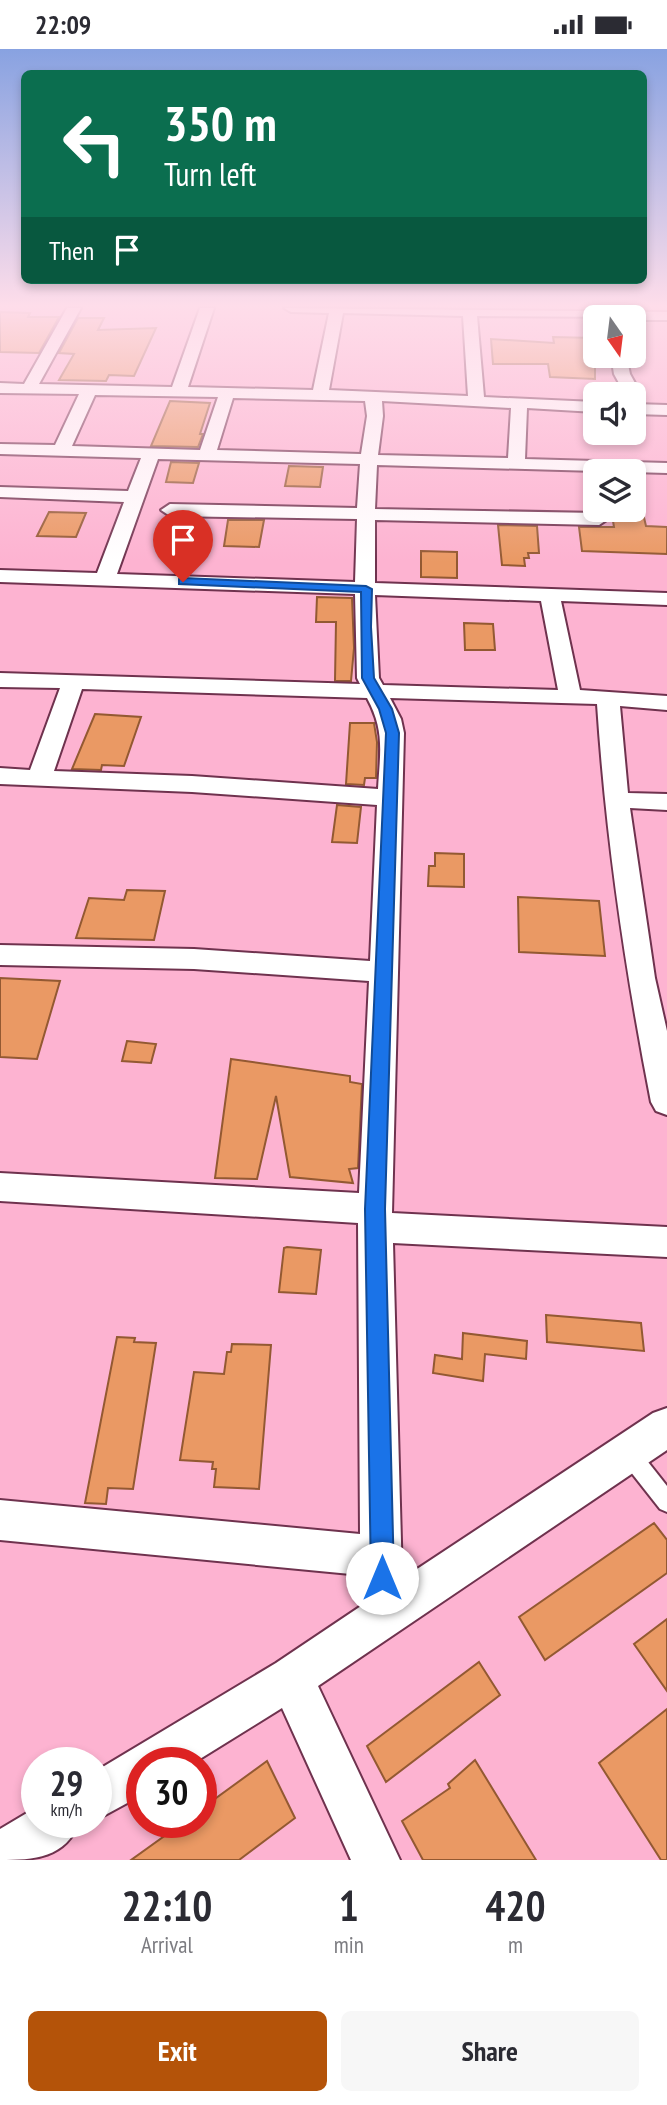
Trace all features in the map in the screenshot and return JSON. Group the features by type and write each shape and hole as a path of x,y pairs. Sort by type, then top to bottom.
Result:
{"street":[{"path":"61,450 88,393"},
{"path":"203,393 373,396 583,406"},
{"path":"475,393 476,401"},
{"path":"206,456 227,394"},
{"path":"373,396 375,416 366,515 365,627 368,678 386,709 392,733 375,1218 382,1618"},
{"path":"517,464 516,433 520,403"},
{"path":"646,409 667,410"},
{"path":"0,449 667,468"},
{"path":"105,579 151,454"},
{"path":"0,492 135,497"},
{"path":"170,510 583,519"},
{"path":"0,576 667,599"},
{"path":"550,595 570,695"},
{"path":"0,680 375,693 570,695 667,703"},
{"path":"39,778 73,682"},
{"path":"608,698 616,800 654,978 667,1102"},
{"path":"0,776 191,784 390,798"},
{"path":"616,800 667,802"},
{"path":"0,955 194,959 384,972"},
{"path":"0,1187 667,1242"},
{"path":"178,1747 291,1678 667,1427"},
{"path":"0,1520 383,1557"},
{"path":"291,1678 376,1860"},
{"path":"0,1856 29,1838"}],"lane":[{"path":"629,1454 667,1502"}],"building":[{"path":"170,401 210,403 198,447 151,446"},
{"path":"171,462 199,463 193,483 166,482"},
{"path":"289,466 323,467 320,487 285,486"},
{"path":"49,512 86,513 76,537 37,536"},
{"path":"228,520 264,520 259,547 224,546"},
{"path":"613,522 645,522 646,526 667,527 667,554 582,551 579,527 614,527"},
{"path":"498,525 537,526 539,553 528,553 529,558 524,558 525,566 502,565"},
{"path":"421,551 457,552 457,578 421,577"},
{"path":"317,597 352,598 354,648 351,681 335,681 336,622 316,622"},
{"path":"464,623 493,624 495,650 465,650"},
{"path":"95,714 141,717 124,766 102,765 101,770 72,769"},
{"path":"350,723 374,723 377,742 376,778 365,778 364,785 346,784"},
{"path":"337,805 361,807 357,843 332,842"},
{"path":"435,853 464,854 464,887 428,886 429,866 435,866"},
{"path":"127,890 165,891 154,940 76,938 89,898 124,900"},
{"path":"518,897 599,901 605,956 519,952"},
{"path":"0,978 60,981 37,1059 0,1057"},
{"path":"127,1041 156,1044 151,1063 122,1061"},
{"path":"231,1059 350,1076 350,1082 362,1084 358,1168 349,1169 353,1183 290,1177 276,1096 257,1179 215,1178"},
{"path":"284,1248 321,1250 316,1294 279,1292"},
{"path":"546,1315 641,1323 644,1351 547,1342"},
{"path":"463,1333 527,1341 526,1359 485,1354 483,1381 433,1373 435,1355 462,1359"},
{"path":"117,1337 135,1338 134,1342 156,1343 133,1489 108,1488 106,1504 85,1503"},
{"path":"232,1344 271,1345 259,1489 214,1487 216,1469 212,1469 213,1462 180,1460 194,1372 224,1374 227,1352 231,1352"},
{"path":"654,1523 667,1540 667,1573 545,1660 519,1617"},
{"path":"667,1619 667,1691 634,1644"},
{"path":"479,1662 500,1695 386,1782 367,1746"},
{"path":"667,1709 667,1860 661,1860 599,1763"},
{"path":"475,1760 536,1860 423,1860 402,1821 450,1788 448,1784"},
{"path":"267,1761 295,1818 239,1860 131,1860 162,1838 217,1838 217,1797"}],"route":[{"path":"183,582 366,589 368,678 386,709 392,733 375,1209 382,1578"}]}
